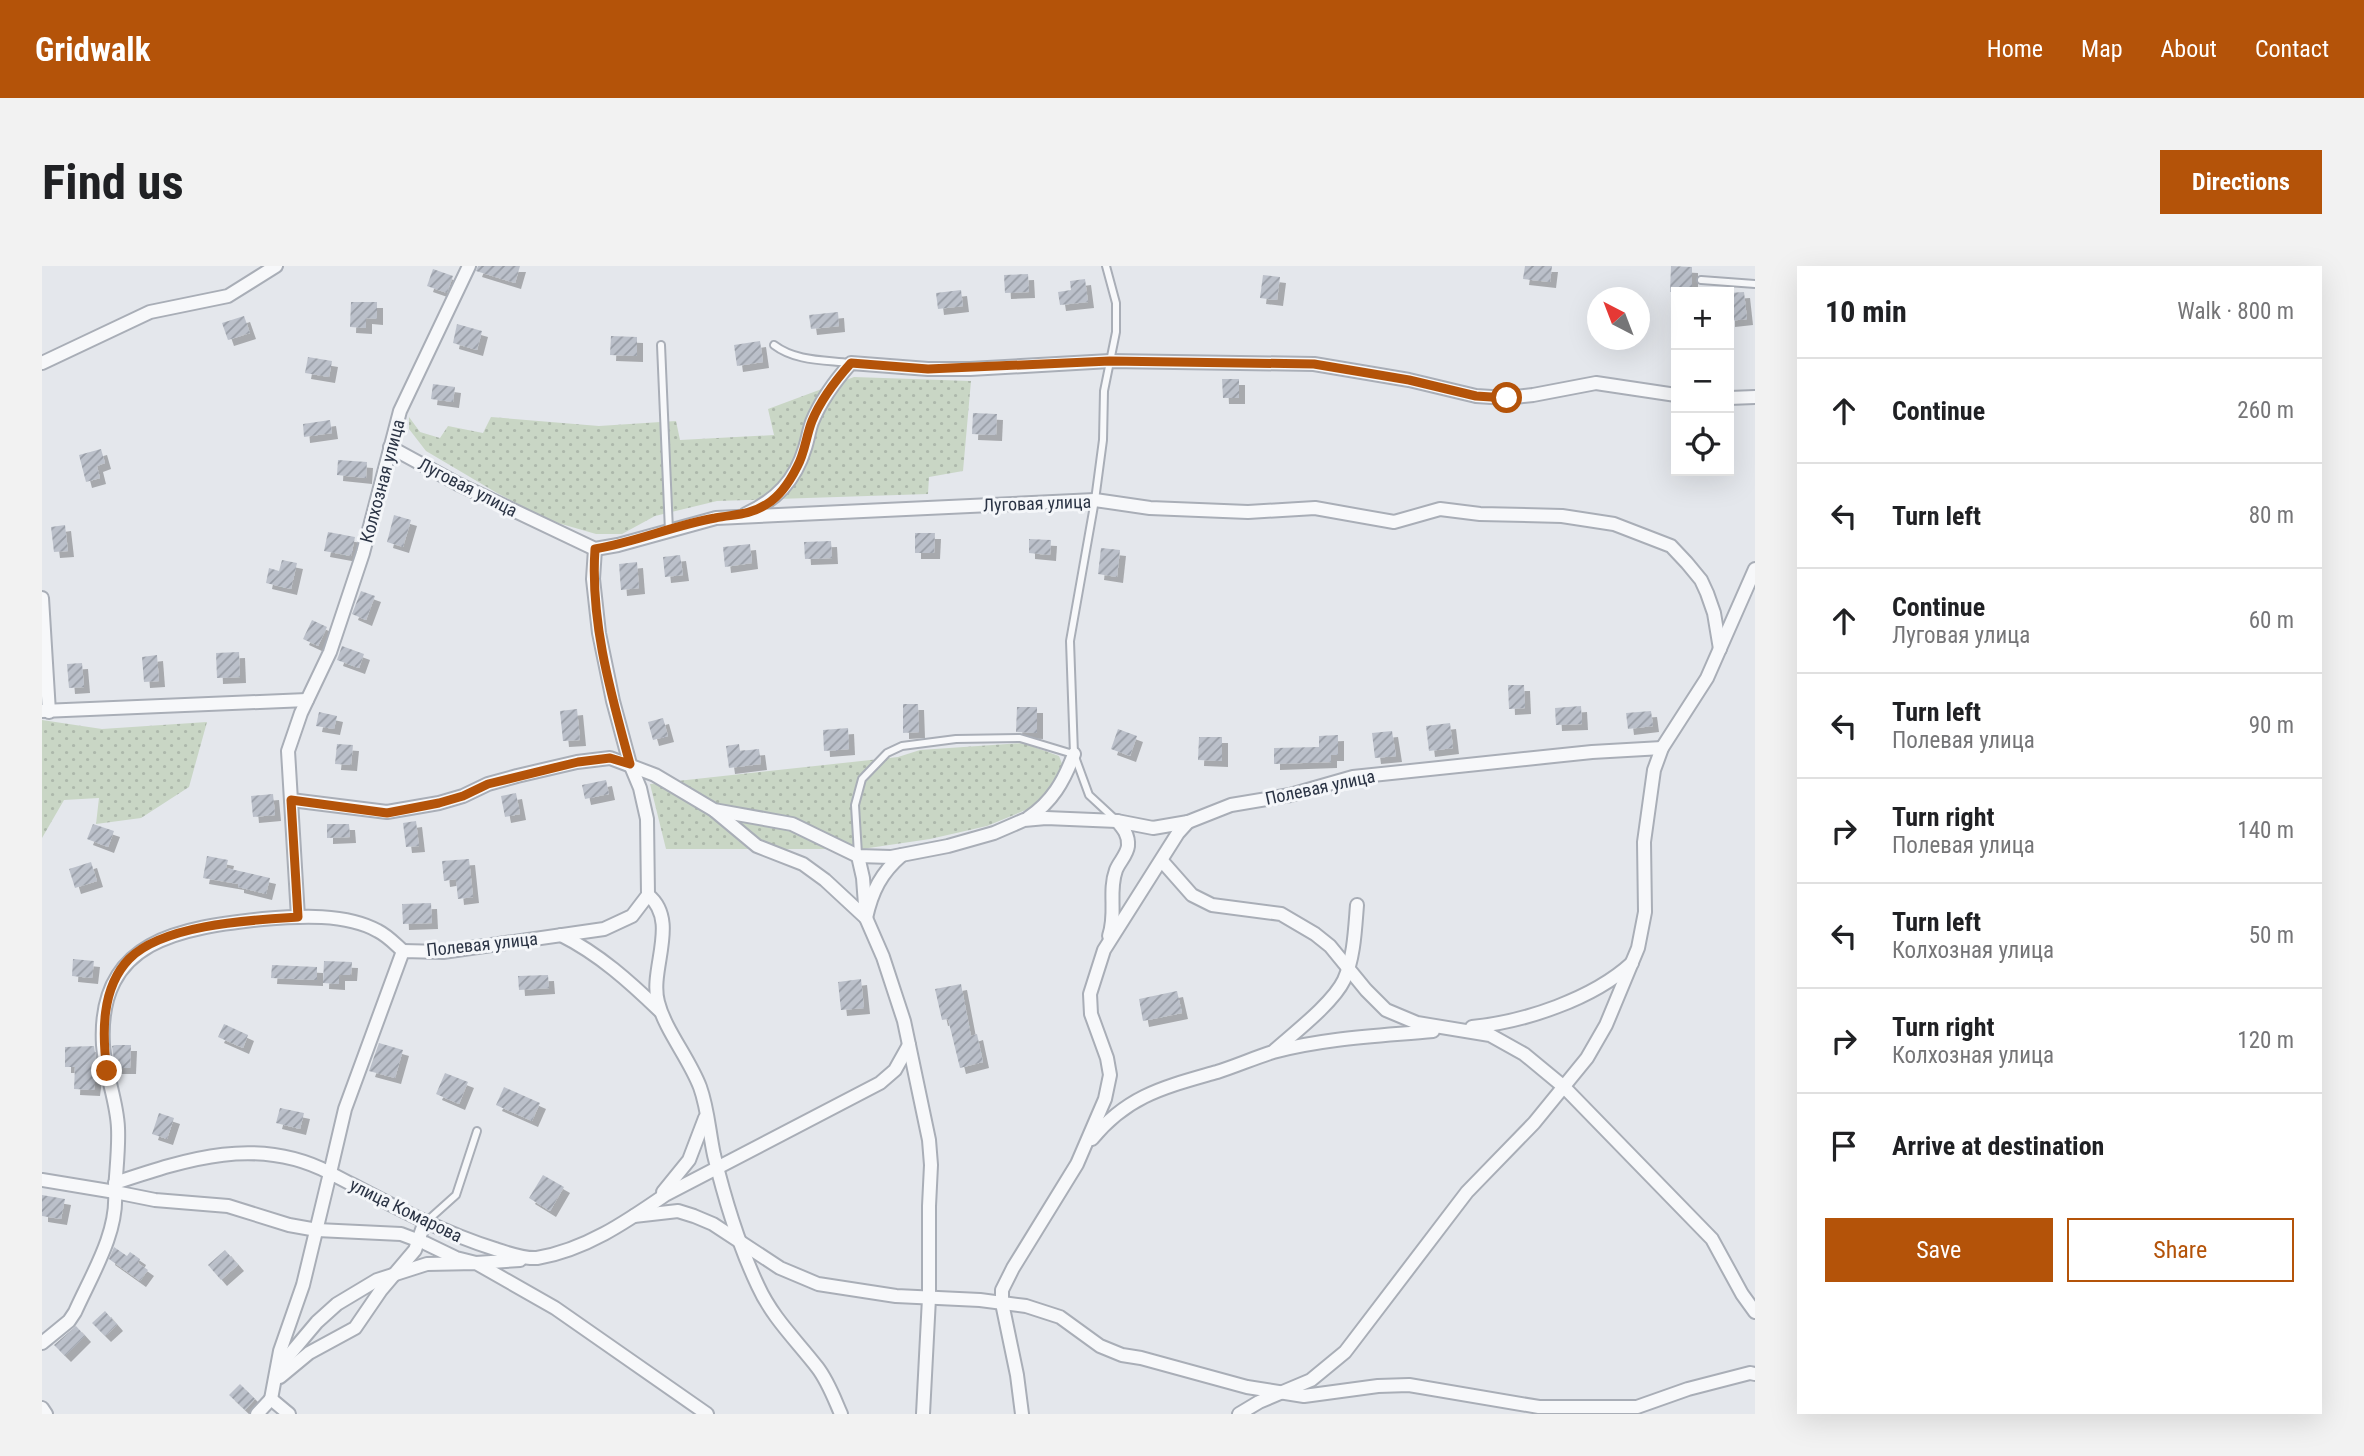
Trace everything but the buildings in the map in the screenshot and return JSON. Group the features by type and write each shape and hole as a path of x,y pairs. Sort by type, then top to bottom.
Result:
{"street":[{"name":"Колхозная улица","path":"298,917 288,751 307,700 335,639 363,552 400,411 469,266"},
{"path":"42,363 150,312 228,296 272,267"},
{"path":"740,517 766,505 790,480 799,464 811,423 836,379 851,363 928,369 1110,361 1314,364 1409,380 1476,396 1533,395 1597,383 1671,394"},
{"path":"1734,398 1755,397"},
{"name":"Луговая улица","path":"390,447 458,484 595,549 716,518 1095,500 1150,508 1248,512 1315,508 1394,522 1440,509 1480,514 1562,516 1614,524 1671,546 1701,580 1714,613 1720,649"},
{"path":"595,549 593,579 599,632 630,764 640,788 647,819 648,895 655,901 662,917 657,1001 689,1061 706,1111 727,1207 758,1285 790,1336 818,1368 841,1414"},
{"path":"1239,1414 1259,1402 1311,1380 1345,1352 1467,1192 1534,1123 1587,1058 1606,1025 1638,948 1644,912 1647,808 1654,770 1662,748 1707,678 1755,569"},
{"path":"42,598 45,712 307,700"},
{"name":"Полевая улица","path":"1024,820 1046,818 1117,821 1153,828 1188,822 1231,805 1290,795 1353,777 1592,752 1662,748"},
{"name":"Полевая улица","path":"291,800 387,813 439,803 463,796 488,784 578,762 610,758 655,775 714,810 792,824 858,856 902,855 994,833 1024,820 1043,807 1058,789 1067,775 1074,754"},
{"path":"714,810 757,846 803,864 825,880 866,918"},
{"path":"1022,1414 1002,1290 1077,1164 1105,1098 1110,1075 1107,1058 1091,1014 1090,994 1113,922 1112,888 1116,870 1128,847 1125,830 1117,821"},
{"path":"1104,950 1188,822"},
{"path":"866,918 877,884 890,865 902,855"},
{"path":"858,856 863,878 866,918 883,957 904,1021 929,1139 929,1298 923,1414"},
{"path":"1163,861 1192,895 1212,905 1281,914 1300,925 1330,946 1386,1010 1417,1023 1490,1035 1524,1054 1564,1087 1712,1239 1755,1312"},
{"name":"Полевая улица","path":"331,1173 345,1109 403,951 443,952 604,929 632,916 648,895"},
{"path":"1273,1052 1326,1002 1343,982 1357,905"},
{"path":"42,1343 69,1321 75,1312 109,1239 116,1209 119,1130 103,1043 107,1005 119,973 128,960 139,951 177,934 207,925 298,917 356,921 381,932 403,951"},
{"path":"561,935 581,944 619,973 663,1014"},
{"path":"1083,1151 1108,1122 1139,1098 1180,1082 1273,1052 1314,1043 1490,1026 1545,1011 1596,988 1633,961"},
{"path":"654,1202 889,1078 909,1045"},
{"path":"654,1202 689,1160 702,1132 706,1111"},
{"path":"115,1188 171,1164 213,1154 257,1154 296,1158 331,1173"},
{"name":"улица Комарова","path":"271,1399 280,1351 303,1284 331,1173 460,1238 507,1253 534,1258 579,1248 654,1202"},
{"path":"42,1180 115,1188 155,1200 228,1206 317,1230 401,1234 419,1240 456,1258 476,1263 555,1308 707,1414"},
{"path":"634,1216 678,1211 713,1224 780,1268 818,1284 896,1296 1026,1306 1060,1317 1100,1346 1122,1355 1247,1387 1304,1396 1378,1386 1409,1385 1539,1407 1637,1408 1688,1389 1755,1374"},
{"path":"274,1381 309,1353 355,1328 381,1290 415,1250 425,1222"},
{"path":"274,1381 285,1360 327,1313 355,1292 395,1273 427,1264 534,1258"},
{"path":"257,1414 271,1399 289,1414"},
{"path":"42,1408 46,1414"}],"lane":[{"path":"1106,266 1116,303 1116,332 1104,391 1103,440 1095,500 1070,640 1074,754 1089,794 1117,821"},
{"path":"1702,280 1755,284"},
{"path":"660,345 668,531"},
{"path":"774,345 784,352 805,358 851,363"},
{"path":"858,856 855,805 862,779 887,753 902,746 956,739 1020,738 1074,754"},
{"path":"425,1222 456,1195 477,1131"}],"green space":[{"path":"854,377 971,381 963,471 929,477 928,494 717,501 655,516 622,534 596,534 551,521 497,493 426,451 409,429 409,417 420,432 440,438 448,426 483,433 491,417 599,426 676,421 680,440 774,435 768,409"},
{"path":"42,720 102,729 207,722 189,787 141,818 96,824 99,798 64,800 42,838"},
{"path":"1023,743 1059,756 1063,766 1044,796 1028,809 987,826 930,839 862,849 666,849 650,784 898,757 920,750"}],"route":[{"path":"107,1071 103,1043 110,993 119,973 139,951 177,934 207,925 298,917 291,800 387,813 439,803 463,796 488,784 578,762 610,758 630,764 613,701 599,632 593,579 595,549 716,518 740,517 766,505 790,480 805,448 811,423 836,379 851,363 928,369 1110,361 1314,364 1409,380 1476,396 1507,398"}]}
